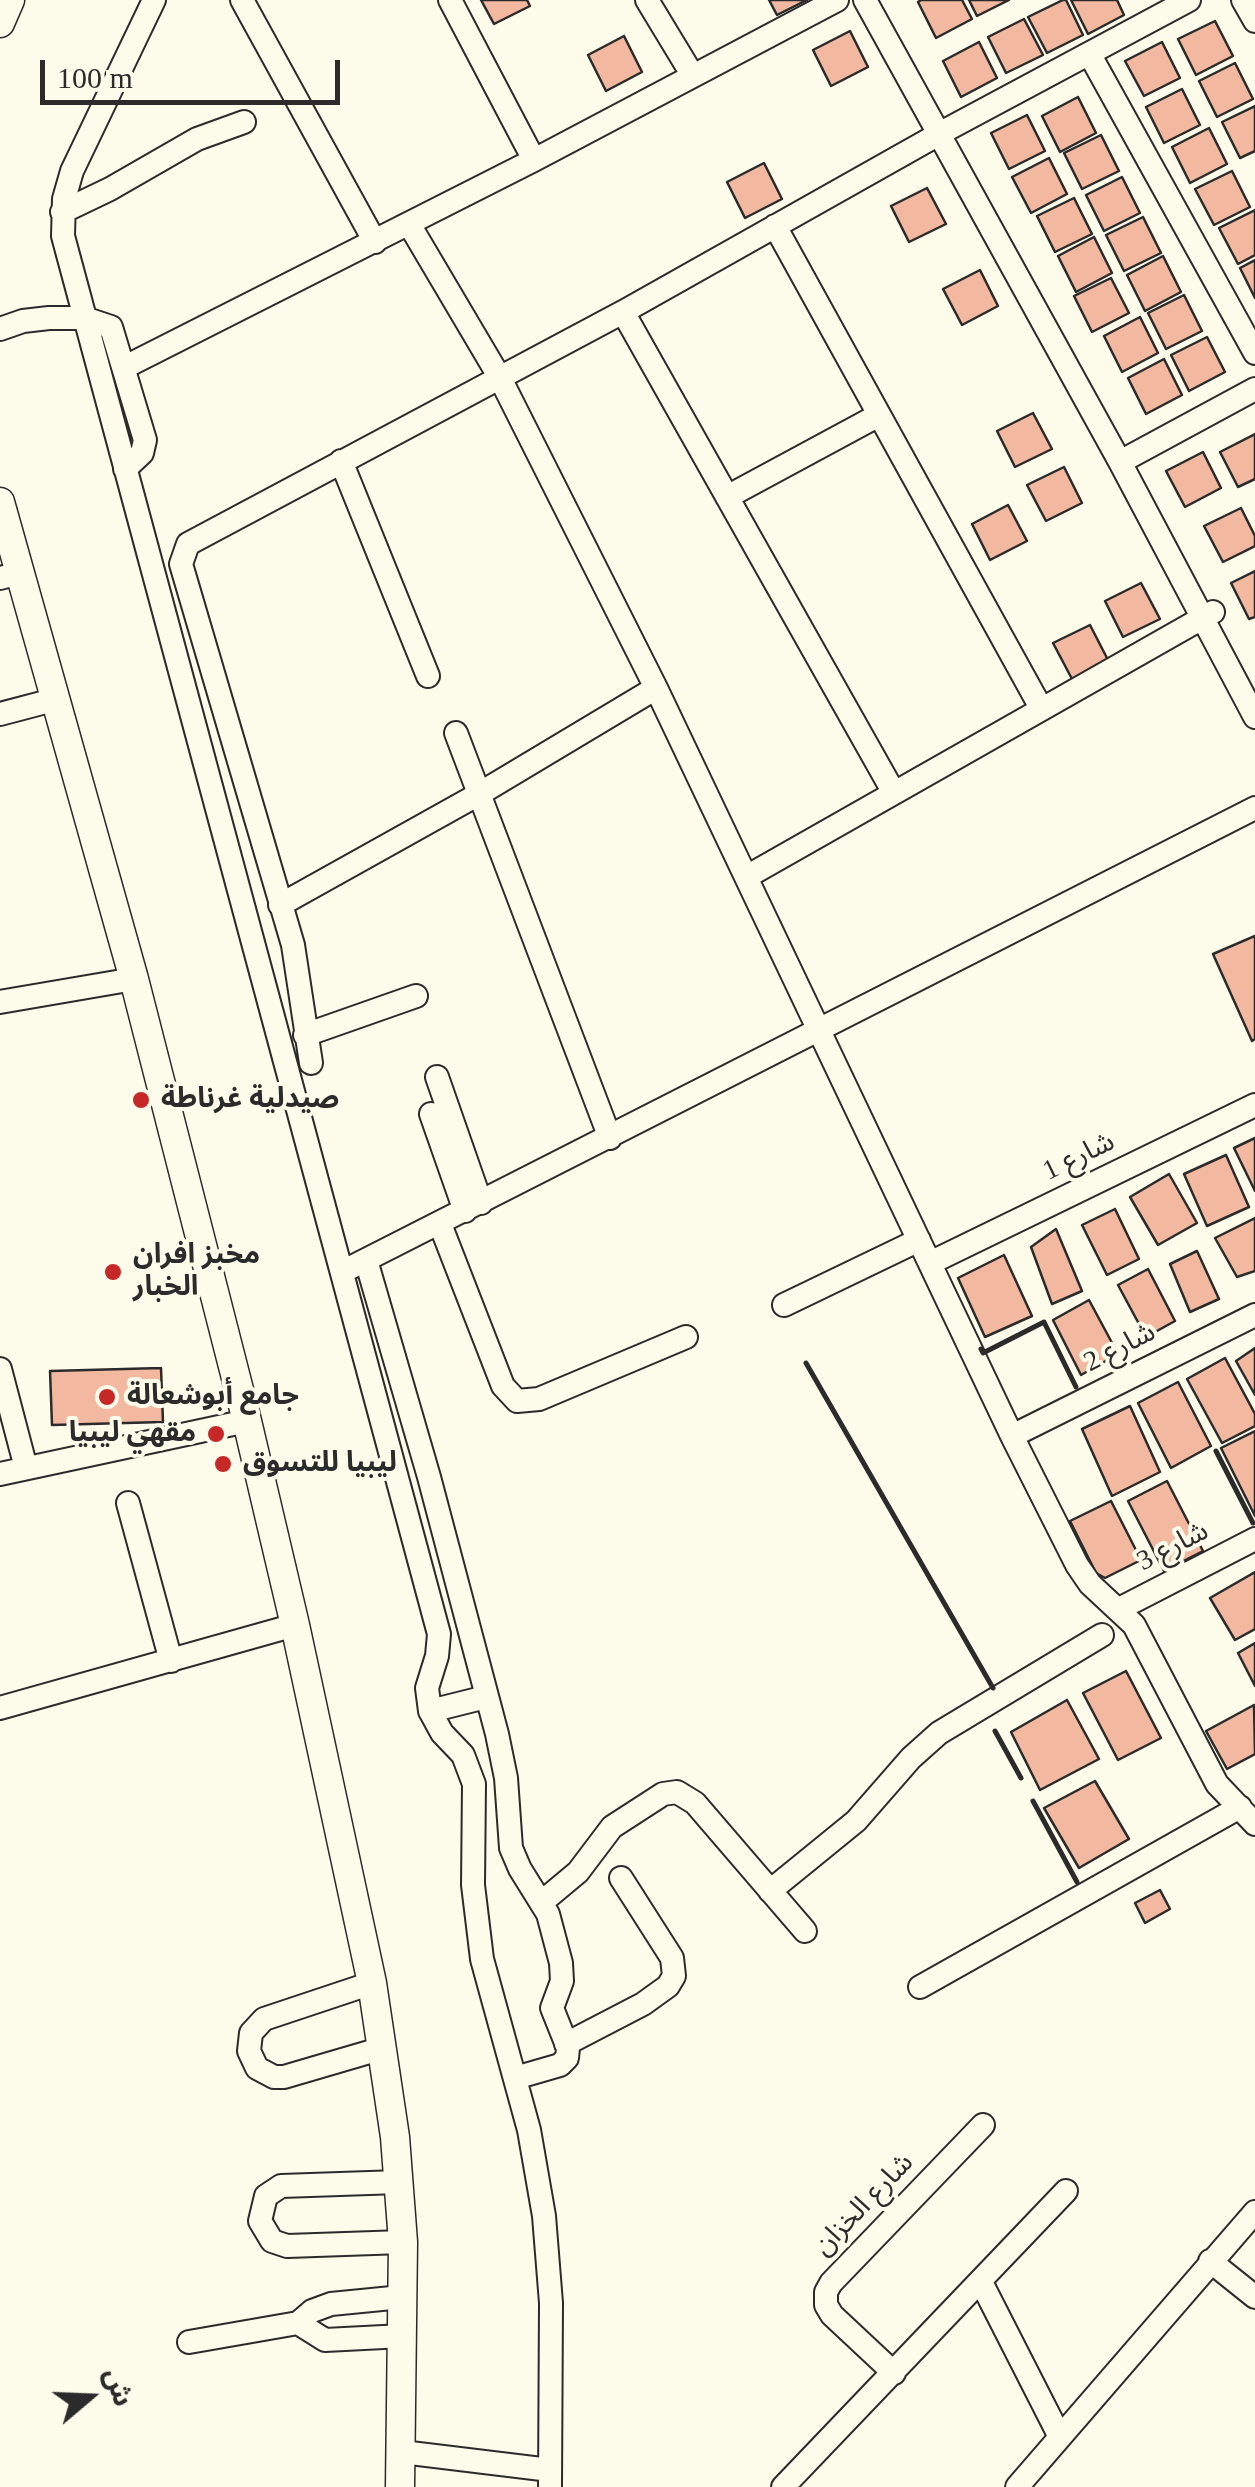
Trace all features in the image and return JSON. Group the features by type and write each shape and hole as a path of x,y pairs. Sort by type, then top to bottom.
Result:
{"main road":[{"path":"0,23 10,0"},
{"path":"0,502 10,576 57,699 134,979 247,1421 372,1983 383,2048 403,2242 400,2487"}],"street":[{"path":"154,0 85,140 67,187 63,236 439,1634 440,1645 427,1688 430,1711 442,1733 463,1755 474,1784 472,1845 477,1926 489,1991 516,2078 538,2173 548,2260 550,2479 402,2452"},
{"path":"242,0 376,242"},
{"path":"450,0 534,160"},
{"path":"648,0 694,76"},
{"path":"125,367 376,242 837,0"},
{"path":"865,0 944,131"},
{"path":"876,0 944,131 1255,694"},
{"path":"311,1063 298,968 181,557 193,539 623,312 944,131 1189,0"},
{"path":"1243,0 1255,21"},
{"path":"1090,55 1255,353"},
{"path":"62,212 197,139 244,122"},
{"path":"410,224 500,378 656,688 1012,1436 1083,1575 1140,1634 1217,1784 1247,1816 920,1987"},
{"path":"775,226 1041,708"},
{"path":"623,312 894,793"},
{"path":"0,329 36,319 84,318 112,327 146,440 142,452 125,469"},
{"path":"1125,459 1255,389"},
{"path":"727,497 880,415"},
{"path":"341,461 428,676"},
{"path":"748,876 1209,615"},
{"path":"1209,615 1255,717"},
{"path":"280,905 479,794 656,688"},
{"path":"0,714 57,699"},
{"path":"456,733 610,1138"},
{"path":"342,1272 1255,808"},
{"path":"262,980 298,968"},
{"path":"0,1002 134,979"},
{"path":"305,1036 416,996"},
{"path":"436,1078 473,1207"},
{"name":"شارع 1","path":"930,1263 1255,1106"},
{"path":"431,1114 473,1207"},
{"path":"440,1224 503,1386 517,1401 538,1399 686,1337"},
{"path":"784,1305 919,1240"},
{"path":"366,1260 429,1477 502,1756 512,1848 520,1869 542,1902 561,1962 562,1981 552,2008 568,2053 560,2065 516,2078"},
{"name":"شارع 2","path":"1012,1436 1255,1314"},
{"path":"0,1369 26,1468"},
{"path":"0,1474 247,1421"},
{"path":"128,1502 171,1660"},
{"name":"شارع 3","path":"1119,1609 1255,1540"},
{"path":"0,1708 295,1625"},
{"path":"770,1891 856,1821 939,1732 1102,1635"},
{"path":"430,1711 486,1696"},
{"path":"542,1902 578,1872 612,1826 670,1792 690,1798 806,1931"},
{"path":"566,2044 642,2004 668,1986 674,1976 672,1958 621,1878"},
{"path":"372,1983 264,2019 251,2033 249,2051 257,2068 274,2077 284,2077 383,2048"},
{"name":"شارع الخزان","path":"894,2373 832,2315 826,2305 826,2292 830,2283 983,2125"},
{"path":"399,2182 281,2186 266,2196 260,2221 272,2241 288,2246 403,2242"},
{"path":"783,2487 1066,2191"},
{"path":"1017,2487 1255,2212"},
{"path":"1210,2260 1255,2297"},
{"path":"981,2282 1060,2437"},
{"path":"189,2342 298,2323 312,2311 331,2304 402,2297"},
{"path":"298,2323 325,2340 403,2336"}],"building":[{"path":"481,0 527,0 530,6 494,24"},
{"path":"769,0 807,0 777,15"},
{"path":"962,0 972,19 936,38 918,2"},
{"path":"969,0 1009,0 977,16"},
{"path":"1063,0 1083,35 1047,53 1028,17"},
{"path":"1071,0 1117,0 1124,15 1088,34"},
{"path":"1024,19 1043,55 1006,73 988,37"},
{"path":"1215,21 1233,56 1196,75 1178,39"},
{"path":"850,31 868,67 831,86 813,50"},
{"path":"624,36 642,72 606,91 588,55"},
{"path":"979,42 997,78 961,97 943,61"},
{"path":"1162,42 1180,78 1144,96 1125,61"},
{"path":"1235,63 1253,99 1217,117 1199,81"},
{"path":"1182,89 1200,125 1164,143 1146,107"},
{"path":"1078,97 1096,133 1060,152 1042,116"},
{"path":"1255,106 1255,151 1240,158 1222,122"},
{"path":"1027,115 1045,151 1009,169 991,133"},
{"path":"1209,128 1227,164 1190,183 1172,147"},
{"path":"1101,135 1119,171 1082,189 1064,153"},
{"path":"1049,158 1067,194 1031,213 1012,177"},
{"path":"764,163 782,199 745,218 727,182"},
{"path":"1232,171 1250,207 1214,225 1195,189"},
{"path":"1122,177 1140,213 1104,231 1086,195"},
{"path":"927,188 946,224 909,242 891,206"},
{"path":"1074,198 1092,234 1055,252 1037,216"},
{"path":"1255,210 1255,255 1238,264 1219,228"},
{"path":"1143,217 1161,253 1124,271 1106,235"},
{"path":"1094,237 1112,273 1076,292 1058,256"},
{"path":"1163,256 1181,292 1145,311 1127,275"},
{"path":"1255,260 1255,298 1240,268"},
{"path":"980,270 998,306 962,325 943,289"},
{"path":"1111,278 1129,313 1092,332 1074,296"},
{"path":"1184,295 1202,331 1166,349 1148,313"},
{"path":"1140,317 1158,353 1122,372 1104,336"},
{"path":"1207,337 1225,372 1189,391 1171,355"},
{"path":"1164,359 1182,395 1146,414 1128,378"},
{"path":"1033,413 1052,449 1015,467 997,431"},
{"path":"1255,434 1255,479 1238,487 1220,452"},
{"path":"1203,452 1221,488 1185,507 1166,471"},
{"path":"1064,467 1082,503 1046,521 1027,485"},
{"path":"1008,505 1027,541 990,560 972,524"},
{"path":"1241,508 1255,536 1255,546 1223,562 1204,526"},
{"path":"1255,571 1255,617 1249,619 1231,583"},
{"path":"1141,583 1160,619 1123,637 1105,601"},
{"path":"1090,625 1108,660 1072,679 1053,643"},
{"path":"1255,936 1255,1039 1252,1041 1213,954"},
{"path":"1255,1138 1255,1191 1234,1148"},
{"path":"1226,1155 1249,1207 1207,1226 1184,1174"},
{"path":"1169,1174 1197,1223 1158,1245 1130,1197"},
{"path":"1115,1209 1139,1259 1107,1275 1082,1225"},
{"path":"1255,1218 1255,1271 1237,1277 1215,1238"},
{"path":"1056,1229 1082,1291 1052,1304 1031,1247"},
{"path":"1197,1251 1219,1299 1190,1312 1170,1264"},
{"path":"1004,1255 1032,1316 985,1337 958,1278"},
{"path":"1148,1269 1175,1321 1146,1337 1118,1285"},
{"path":"1089,1300 1118,1354 1081,1375 1053,1320"},
{"path":"1255,1348 1255,1395 1236,1361"},
{"path":"1225,1358 1255,1414 1255,1426 1222,1443 1187,1379"},
{"name":"جامع أبوشعالة","path":"161,1368 163,1422 52,1425 50,1371"},
{"path":"1178,1382 1211,1446 1171,1468 1138,1403"},
{"path":"1130,1406 1160,1472 1112,1496 1082,1429"},
{"path":"1255,1431 1255,1516 1221,1448"},
{"path":"1167,1481 1203,1551 1164,1571 1128,1501"},
{"path":"1111,1501 1141,1560 1105,1578 1096,1573 1070,1521"},
{"path":"1255,1572 1255,1629 1235,1640 1210,1598"},
{"path":"1255,1643 1255,1686 1238,1653"},
{"path":"1126,1671 1161,1738 1118,1760 1083,1693"},
{"path":"1067,1700 1099,1759 1040,1790 1011,1732"},
{"path":"1254,1705 1255,1754 1227,1769 1206,1731"},
{"path":"1095,1781 1129,1839 1079,1868 1044,1808"},
{"path":"1160,1890 1170,1909 1145,1923 1135,1903"}],"wall":[{"path":"981,1349 983,1353 1044,1322 1076,1387"},
{"path":"806,1363 993,1688"},
{"path":"1216,1451 1253,1523"},
{"path":"995,1731 1021,1778"},
{"path":"1033,1801 1077,1882"}],"place":[{"name":"صيدلية غرناطة","path":"141,1100"},
{"name":"مخبز افران الخبار","path":"113,1272"},
{"name":"جامع أبوشعالة","path":"107,1397"},
{"name":"مقهي ليبيا","path":"216,1434"},
{"name":"ليبيا للتسوق","path":"223,1464"}]}
